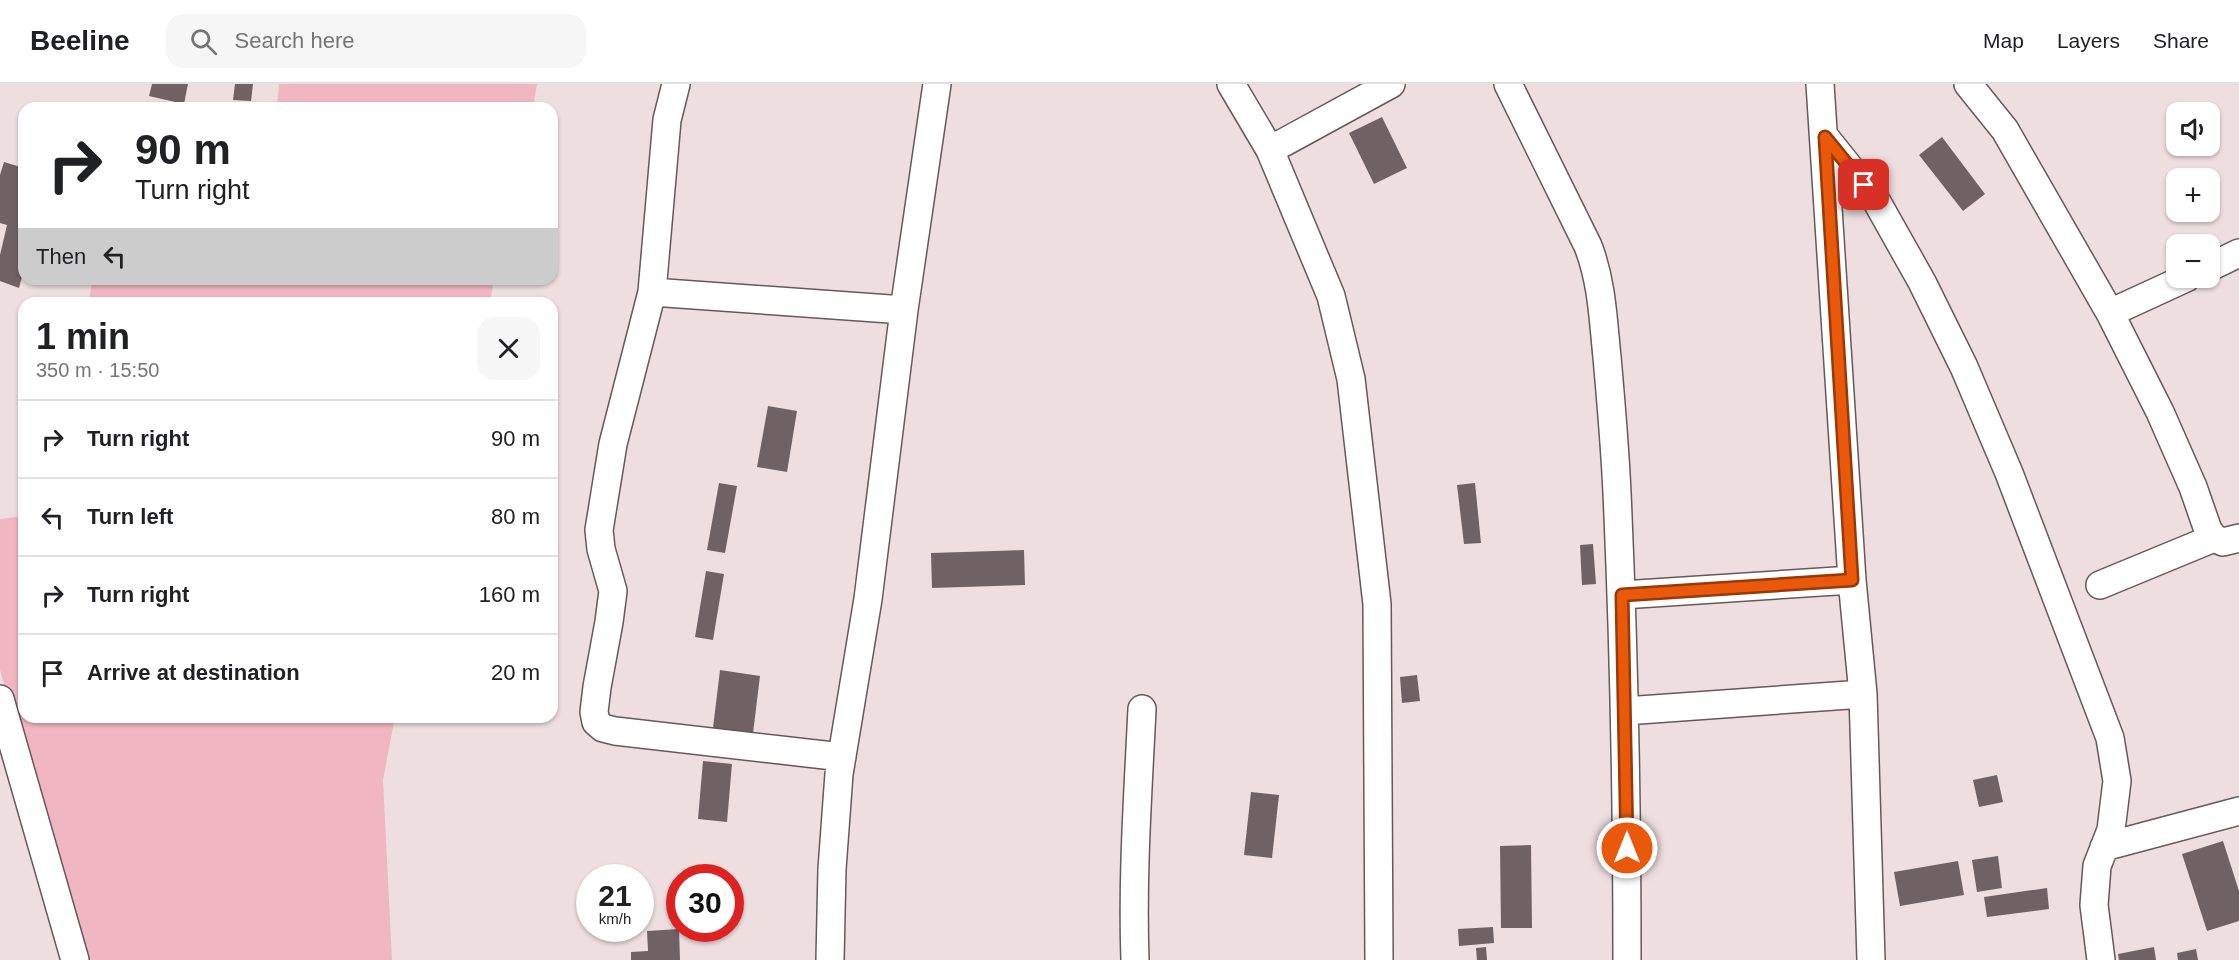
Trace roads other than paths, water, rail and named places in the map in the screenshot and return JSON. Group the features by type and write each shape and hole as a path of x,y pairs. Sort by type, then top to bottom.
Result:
{"street":[{"path":"676,84 667,120 652,292 613,444 600,520 601,549 613,591 597,687 594,712 596,722 603,728 615,730 842,757"},
{"path":"830,960 832,869 842,757 868,599 904,310 937,84"},
{"path":"1231,84 1270,150 1331,296 1351,379 1377,604 1378,960"},
{"path":"1270,150 1391,84"},
{"path":"1508,84 1588,246 1596,267 1601,294 1615,444 1622,595 1627,803 1627,960"},
{"path":"1820,84 1852,580 1863,694 1871,960"},
{"path":"1968,84 2005,130 2110,313 2160,412 2193,487 2208,530 2226,538"},
{"path":"1825,137 1877,202 1922,282 1964,367 2026,517 2110,738 2117,781 2111,830 2097,866 2094,905 2102,960"},
{"path":"2220,262 2239,253"},
{"path":"2110,313 2166,287"},
{"path":"652,292 904,310"},
{"path":"2100,585 2226,538"},
{"path":"1622,595 1852,580"},
{"path":"1624,711 1863,694"},
{"path":"0,699 75,960"},
{"path":"1135,960 1136,838 1142,709"},
{"path":"2104,847 2239,811"}]}
